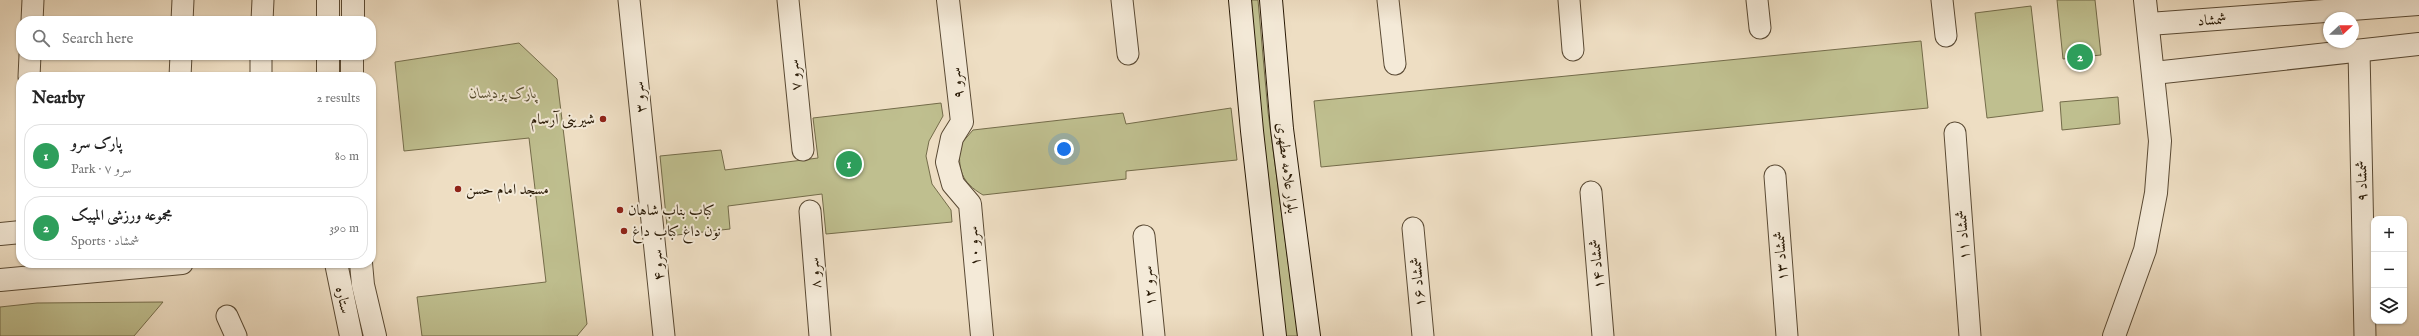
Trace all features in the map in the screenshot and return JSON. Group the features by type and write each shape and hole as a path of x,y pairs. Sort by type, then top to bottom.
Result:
{"street":[{"path":"32,16 33,0"},
{"path":"182,16 183,0"},
{"path":"262,16 263,0"},
{"path":"328,0 328,16"},
{"path":"353,0 353,16"},
{"name":"سرو ۳","path":"629,0 651,194"},
{"name":"سرو ۷","path":"788,0 803,150"},
{"name":"سرو ۹","path":"947,162 952,138 962,122 948,0"},
{"path":"1122,0 1128,54"},
{"name":"بلوار علامه مطهری","path":"1240,0 1253,139 1275,336"},
{"name":"بلوار علامه مطهری","path":"1271,0 1282,129 1309,336"},
{"path":"1388,0 1396,64"},
{"path":"1569,0 1573,50"},
{"path":"1758,0 1760,28"},
{"path":"1942,0 1946,36"},
{"path":"2114,336 2145,250 2156,194 2160,141 2149,24 2145,0"},
{"name":"شمشاد","path":"2149,24 2353,4 2419,4"},
{"path":"2154,73 2419,44"},
{"name":"شمشاد ۹","path":"2359,51 2365,336"},
{"path":"29,72 30,60"},
{"path":"180,72 181,60"},
{"path":"261,60 261,72"},
{"path":"328,60 328,72"},
{"path":"352,60 352,72"},
{"name":"شمشاد ۱۱","path":"1955,133 1970,336"},
{"name":"سرو ۱۰","path":"947,162 953,184 970,204 982,336"},
{"name":"شمشاد ۱۳","path":"1775,176 1787,336"},
{"name":"شمشاد ۱۴","path":"1591,192 1603,336"},
{"name":"سرو ۴","path":"651,194 664,336"},
{"name":"سرو ۸","path":"810,211 820,336"},
{"name":"شمشاد ۱۶","path":"1414,228 1423,336"},
{"path":"0,234 16,232"},
{"name":"سرو ۱۲","path":"1144,236 1154,336"},
{"path":"0,280 128,268"},
{"name":"ستاره","path":"337,268 351,336"},
{"name":"ستاره","path":"361,268 363,285 375,336"},
{"path":"227,316 236,336"}],"green space":[{"path":"1248,0 1258,0 1268,112 1298,336 1282,336"},
{"path":"2057,0 2095,0 2101,55 2063,59"},
{"path":"2031,6 2043,111 1987,118 1975,13"},
{"path":"1921,41 1928,108 1321,167 1314,101"},
{"name":"پارک پردیسان","path":"519,43 557,79 587,324 577,336 422,336 417,297 546,282 529,138 404,151 395,62"},
{"path":"2118,97 2120,124 2062,130 2060,102"},
{"path":"941,103 943,116 929,141 926,156 932,184 951,210 952,222 826,234 822,194 728,206 730,229 668,236 660,156 721,150 725,170 818,158 813,118"},
{"path":"1231,108 1237,160 1126,171 1126,179 983,195 970,185 962,174 960,145 973,130 1123,113 1126,124"},
{"path":"163,302 134,336 0,336 0,307 37,303"}],"place":[{"name":"مجموعه ورزشی المپیک","path":"2080,57"},
{"name":"شیرینی آرسام","path":"603,119"},
{"name":"پارک سرو","path":"849,164"},
{"name":"مسجد امام حسن","path":"458,189"},
{"name":"کباب بناب شاهان","path":"620,210"},
{"name":"نون داغ کباب داغ","path":"624,231"}]}
